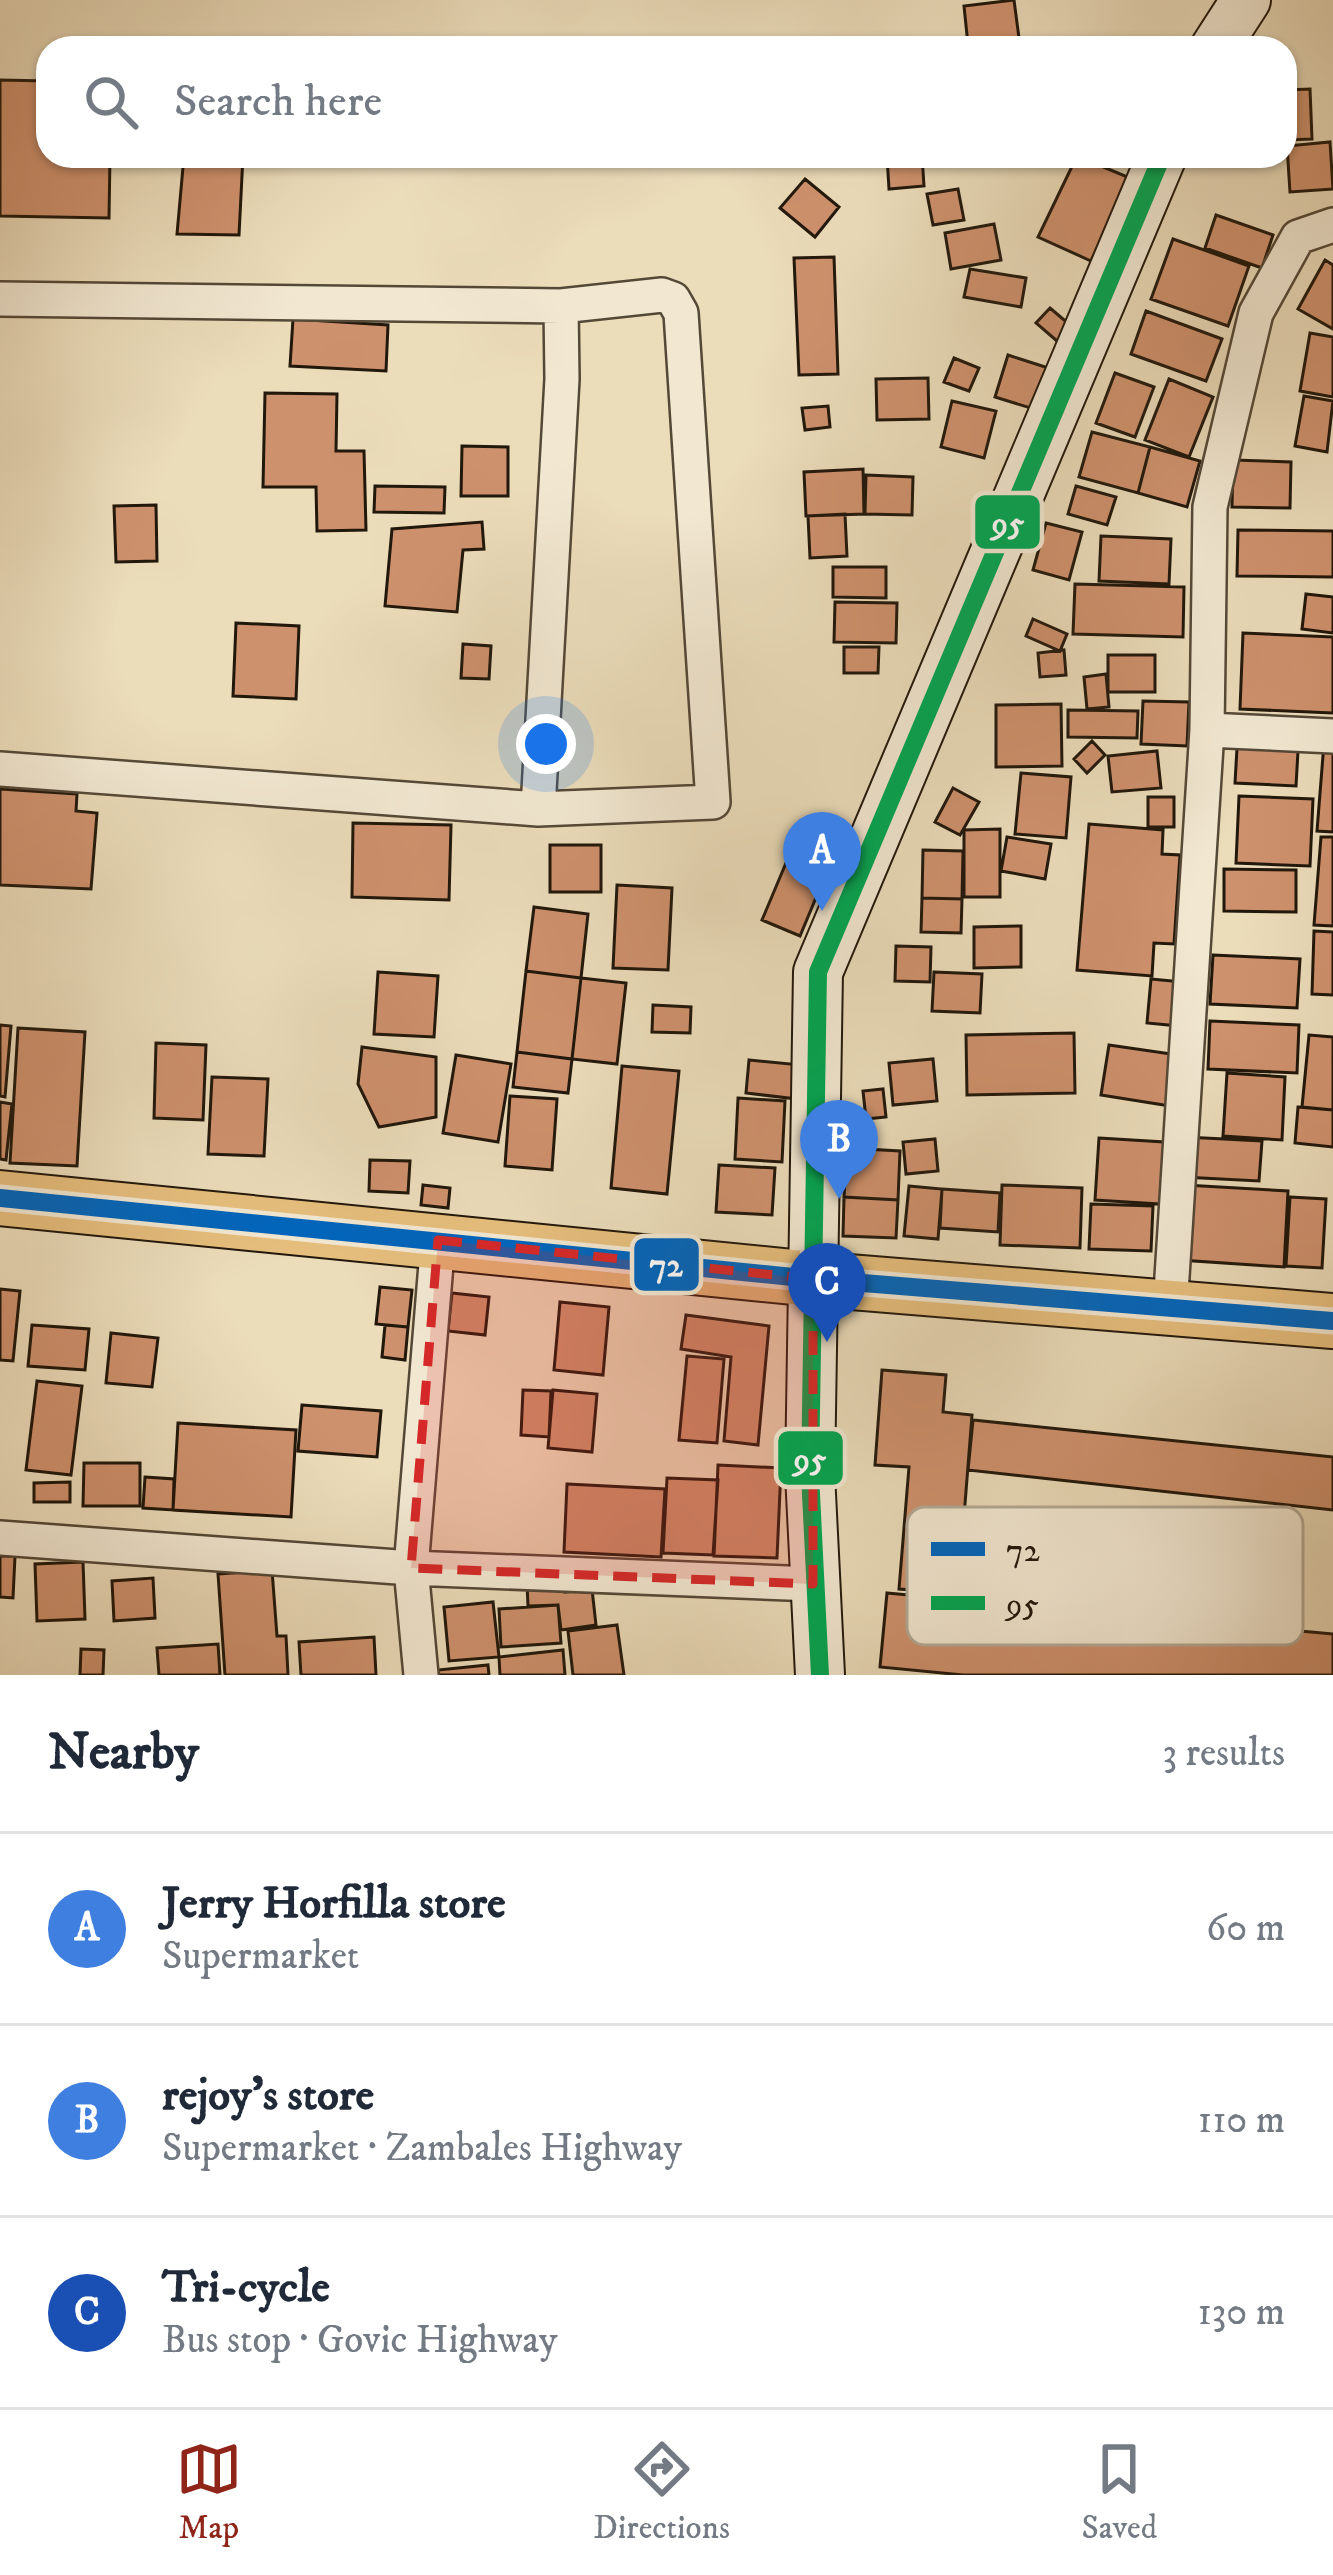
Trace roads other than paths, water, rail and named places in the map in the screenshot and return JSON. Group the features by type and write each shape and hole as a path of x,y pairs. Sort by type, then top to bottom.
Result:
{"main road":[{"path":"0,1198 813,1279 1333,1321"}],"street":[{"path":"1223,36 1246,0"},
{"path":"820,1675 813,1584 818,972 1157,168"},
{"path":"1170,1308 1207,730 1210,507 1256,313 1298,237 1333,225"},
{"path":"0,299 561,307 662,295 681,313 713,802 538,809 0,769"},
{"path":"538,809 562,379 561,307"},
{"path":"1207,730 1333,736"},
{"path":"421,1675 411,1568 438,1240"},
{"path":"0,1538 411,1568 813,1584"}],"place":[{"name":"Jerry Horfilla store","path":"822,911"},
{"name":"rejoy's store","path":"839,1199"},
{"name":"Tri-cycle","path":"827,1342"}]}
